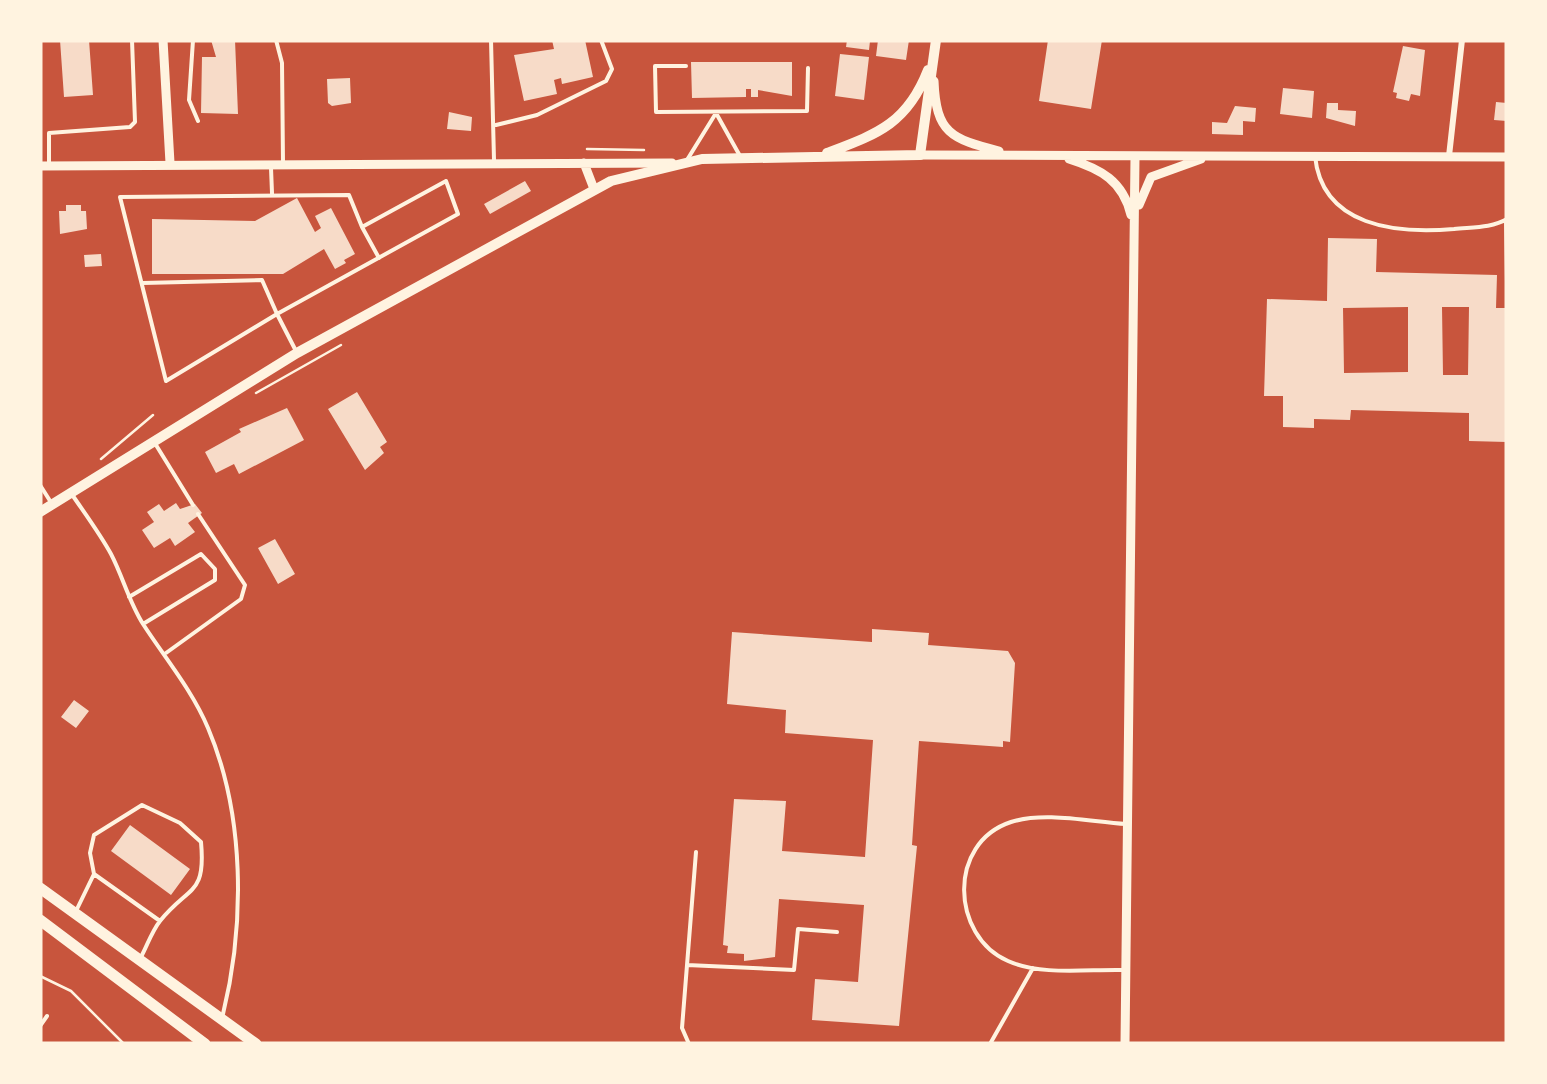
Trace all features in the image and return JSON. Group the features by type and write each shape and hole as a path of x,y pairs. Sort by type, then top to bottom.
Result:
{"highway":[{"path":"40,888 256,1044"},
{"path":"40,920 206,1044"}],"main road":[{"path":"40,512 152,439 297,353 611,181 686,161 920,155 936,40"},
{"path":"816,157 888,128 924,81 934,54"}],"street":[{"path":"163,40 170,164"},
{"path":"1449,156 1462,40"},
{"path":"934,54 936,110 944,128 955,137 1011,154"},
{"path":"920,155 1507,157"},
{"path":"1055,155 1087,164 1116,182 1130,209 1135,232"},
{"path":"1135,232 1143,191 1151,177 1212,156"},
{"path":"1125,1044 1136,157"},
{"path":"584,163 603,171 611,181"},
{"path":"584,163 594,188"},
{"path":"44,166 672,163"}],"lane":[{"path":"44,166 49,134 130,127 135,122 132,40"},
{"path":"193,40 189,100 198,121"},
{"path":"276,40 282,63 284,163"},
{"path":"492,40 494,163"},
{"path":"496,125 537,115 606,81 612,69 601,40"},
{"path":"686,66 655,66 656,112 807,111 808,68"},
{"path":"716,112 742,157"},
{"path":"686,161 716,112"},
{"path":"1315,156 1327,194 1342,210 1363,222 1392,228 1448,230 1506,219 1507,281"},
{"path":"271,163 272,194"},
{"path":"362,227 446,181 458,214 379,258 277,314 166,381 120,197 348,194 362,227 379,258"},
{"path":"142,283 262,280 297,353"},
{"path":"152,439 193,505"},
{"path":"40,484 52,504"},
{"path":"70,492 111,554 143,624 166,653 207,725 235,831 234,972 222,1020"},
{"path":"166,653 241,599 245,585 198,514"},
{"path":"129,596 201,554 215,569 215,580 143,624"},
{"path":"75,914 94,874 90,853 94,835 142,804 180,823 201,842 204,873 196,891 160,921 139,961"},
{"path":"1126,824 1036,818 1011,822 990,833 972,857 964,882 964,911 980,944 1008,962 1033,968 1128,970"},
{"path":"689,1044 682,1028 696,852"},
{"path":"94,874 160,921"},
{"path":"687,965 794,970 798,928 838,932"},
{"path":"990,1044 1033,968"},
{"path":"40,1026 47,1016"}],"path":[{"path":"586,148 644,150"},
{"path":"246,399 341,345"},
{"path":"101,459 153,416"},
{"path":"40,976 71,991 124,1044"}],"building":[{"path":"60,40 89,40 93,95 64,97"},
{"path":"211,40 235,40 238,114 201,113 202,57 216,57"},
{"path":"552,40 585,40 593,77 562,84 561,78 554,80 557,94 524,101 514,55 554,49"},
{"path":"847,40 870,41 869,50 846,47"},
{"path":"878,40 909,40 906,60 876,56"},
{"path":"1048,40 1102,40 1091,109 1039,101"},
{"path":"1403,46 1425,50 1420,96 1411,94 1409,101 1396,98 1397,93 1393,92"},
{"path":"840,54 869,57 864,100 835,96"},
{"path":"691,62 792,62 792,96 758,90 758,97 751,97 751,89 746,89 746,97 692,98"},
{"path":"350,78 351,103 328,103 327,79"},
{"path":"1283,88 1314,91 1312,118 1280,114"},
{"path":"1496,102 1507,103 1507,121 1494,120"},
{"path":"1327,103 1338,103 1338,110 1356,111 1355,126 1326,118"},
{"path":"1235,106 1256,108 1255,122 1243,121 1243,135 1212,134 1212,122 1227,123"},
{"path":"449,112 472,117 471,131 447,129"},
{"path":"525,181 531,191 490,214 484,204"},
{"path":"297,198 315,232 321,228 315,216 331,208 355,254 344,260 346,263 335,269 324,249 283,274 152,274 152,219 255,221"},
{"path":"66,205 81,205 81,211 86,211 87,229 60,234 59,211 66,211"},
{"path":"1328,238 1377,239 1376,272 1497,275 1496,308 1507,308 1507,442 1469,441 1469,413 1351,410 1350,420 1314,419 1314,428 1283,427 1283,396 1264,396 1267,299 1327,301","holes":["1408,307 1408,372 1344,373 1343,308","1442,307 1469,307 1468,375 1443,375"]},
{"path":"101,254 102,266 85,267 84,255"},
{"path":"357,392 387,442 380,447 384,453 365,470 328,409"},
{"path":"287,408 304,440 239,474 234,464 216,473 205,452 241,432 239,429"},
{"path":"176,503 180,509 195,504 202,513 188,523 195,532 175,546 170,538 154,548 142,530 154,522 147,512 159,504 164,511"},
{"path":"275,539 295,574 278,584 258,548"},
{"path":"872,629 929,633 928,645 1008,651 1015,663 1010,742 1003,741 1003,747 919,741 912,845 917,846 899,1026 812,1020 815,979 858,982 864,905 779,899 775,957 744,961 744,954 727,953 728,946 723,945 734,799 786,801 782,851 865,857 873,740 785,733 786,710 727,704 732,632 872,642"},
{"path":"74,700 89,711 76,728 61,717"},
{"path":"130,825 190,869 171,895 111,851"}]}
